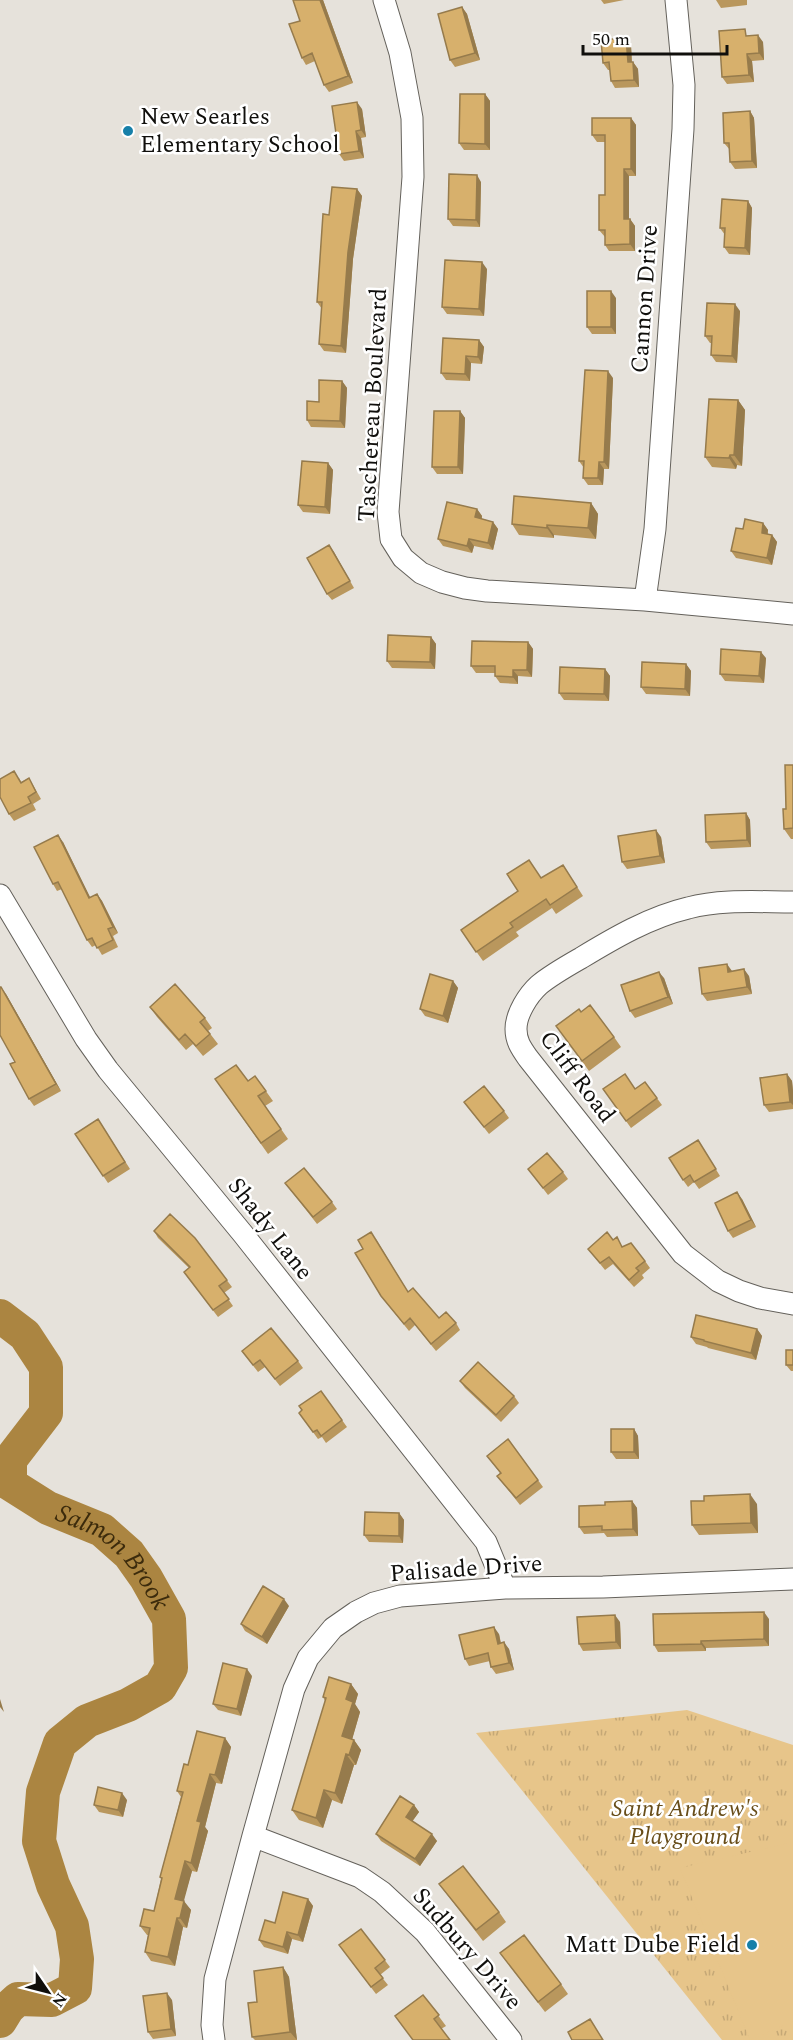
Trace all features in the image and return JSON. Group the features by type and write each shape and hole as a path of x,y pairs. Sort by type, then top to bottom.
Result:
{"street":[{"name":"Taschereau Boulevard","path":"384,0 400,53 412,118 413,142 413,177 388,512 391,539 403,558 421,573 465,588 645,600 793,614"},
{"name":"Cannon Drive","path":"645,600 655,529 683,129 684,85 676,0"},
{"name":"Shady Lane","path":"0,895 86,1039 108,1070 243,1234 486,1542 505,1588"},
{"name":"Cliff Road","path":"793,902 713,903 687,908 634,927 569,964 539,985 528,998 516,1027 518,1044 528,1058 683,1254 718,1281 739,1291 760,1298 793,1304"},
{"name":"Palisade Drive","path":"214,2040 212,2025 215,1979 252,1836 294,1689 308,1659 333,1628 374,1603 400,1596 505,1588 603,1587 793,1579"},
{"name":"Sudbury Drive","path":"252,1836 360,1877 382,1892 425,1932 511,2040"}],"green space":[{"name":"Saint Andrew's Playground","path":"687,1710 793,1745 793,2040 722,2040 476,1733"},
{"name":"Matt Dube Field","path":"793,1842 793,2021 750,2040 680,1868"}],"building":[{"path":"293,0 320,0 348,76 324,85 312,53 302,58 289,24 300,21"},
{"path":"462,7 475,53 450,60 438,14"},
{"path":"745,29 746,36 758,35 759,53 747,54 749,75 722,77 719,31"},
{"path":"626,38 628,62 633,62 634,80 611,81 609,62 603,63 601,40"},
{"path":"460,94 485,94 485,144 459,143"},
{"path":"357,102 361,130 356,131 359,151 339,154 332,106"},
{"path":"750,111 752,161 730,162 729,143 724,143 723,113"},
{"path":"592,118 631,118 631,169 624,169 624,219 630,219 630,244 605,245 605,230 599,230 599,195 605,195 605,135 592,135"},
{"path":"449,174 477,175 476,220 448,219"},
{"path":"332,187 357,189 348,252 341,346 319,344 322,302 317,302 323,214 329,215"},
{"path":"722,199 748,201 745,248 724,247 725,228 720,228"},
{"path":"445,260 482,262 479,309 442,307"},
{"path":"587,291 611,291 611,327 587,327"},
{"path":"707,303 735,304 732,356 711,355 712,336 705,336"},
{"path":"443,338 479,340 478,357 466,356 465,374 441,373"},
{"path":"585,370 608,371 604,462 599,462 598,478 583,478 584,461 579,461"},
{"path":"319,380 342,381 340,421 307,420 307,401 319,402"},
{"path":"709,399 738,400 734,455 730,455 729,458 705,457"},
{"path":"434,411 460,411 458,467 432,467"},
{"path":"302,461 328,463 325,507 298,505"},
{"path":"514,496 591,503 588,528 547,525 547,528 512,524"},
{"path":"447,502 477,509 475,517 493,522 488,543 469,539 467,546 438,539"},
{"path":"745,519 763,523 762,533 772,535 767,558 731,551 736,528 743,529"},
{"path":"329,545 350,581 327,594 307,558"},
{"path":"388,635 431,637 430,662 387,661"},
{"path":"472,641 528,642 527,670 513,670 513,677 495,676 495,666 471,666"},
{"path":"721,649 761,652 759,676 720,674"},
{"path":"642,662 686,664 685,689 641,687"},
{"path":"560,667 605,669 604,694 559,693"},
{"path":"785,765 793,765 793,828 784,829 783,809 786,809"},
{"path":"14,771 21,783 29,778 36,792 28,797 31,803 9,814 0,797 0,779"},
{"path":"746,813 747,840 706,842 705,815"},
{"path":"656,830 660,856 622,862 618,836"},
{"path":"58,835 89,898 97,894 113,927 108,929 113,940 97,948 92,938 87,940 58,882 53,884 34,847"},
{"path":"529,860 541,878 563,865 577,887 550,905 546,899 510,923 513,927 476,952 461,930 518,891 507,874"},
{"path":"727,964 728,972 744,969 747,987 702,994 699,968"},
{"path":"659,972 668,997 630,1011 621,985"},
{"path":"430,974 453,981 443,1016 420,1009"},
{"path":"175,984 205,1018 200,1022 210,1034 196,1046 185,1034 179,1040 150,1007"},
{"path":"0,987 56,1084 29,1099 10,1064 15,1062 0,1035"},
{"path":"590,1005 614,1037 582,1061 556,1026 579,1009 581,1012"},
{"path":"236,1065 248,1081 255,1076 266,1091 258,1096 281,1129 261,1143 215,1079"},
{"path":"625,1074 635,1089 645,1082 657,1098 626,1121 603,1089"},
{"path":"787,1074 790,1102 764,1105 760,1078"},
{"path":"484,1086 504,1111 484,1127 464,1102"},
{"path":"98,1119 125,1162 103,1176 75,1134"},
{"path":"698,1140 716,1169 694,1182 690,1175 683,1180 669,1158"},
{"path":"547,1153 563,1172 543,1188 528,1169"},
{"path":"304,1168 332,1202 313,1217 285,1183"},
{"path":"737,1192 751,1220 728,1231 715,1203"},
{"path":"170,1214 195,1238 227,1280 219,1286 229,1299 213,1310 184,1272 190,1267 154,1231"},
{"path":"371,1232 408,1292 413,1288 439,1318 446,1312 456,1323 431,1344 410,1318 404,1324 381,1296 355,1253 363,1249 358,1240"},
{"path":"607,1232 613,1240 617,1237 622,1247 631,1243 645,1261 636,1268 639,1271 629,1280 609,1257 600,1263 588,1249"},
{"path":"696,1315 757,1329 751,1353 691,1337"},
{"path":"271,1328 298,1361 275,1379 260,1360 253,1365 242,1351"},
{"path":"786,1350 793,1350 793,1365 786,1365"},
{"path":"478,1362 514,1396 496,1415 460,1381"},
{"path":"321,1391 342,1420 321,1436 317,1430 313,1432 299,1413 302,1410 299,1406"},
{"path":"611,1429 634,1429 634,1452 611,1452"},
{"path":"508,1439 538,1480 516,1498 497,1476 501,1473 487,1456"},
{"path":"750,1494 751,1523 692,1525 691,1501 704,1501 704,1496"},
{"path":"632,1501 633,1529 602,1530 602,1526 579,1527 579,1506"},
{"path":"365,1512 399,1513 399,1536 364,1535"},
{"path":"263,1586 284,1599 262,1637 241,1624"},
{"path":"764,1612 764,1639 654,1645 653,1614"},
{"path":"615,1615 616,1642 579,1644 577,1617"},
{"path":"494,1627 498,1644 504,1642 509,1663 491,1667 488,1653 465,1659 459,1635"},
{"path":"223,1663 247,1669 237,1709 213,1704"},
{"path":"329,1677 351,1684 346,1699 353,1702 342,1736 354,1740 349,1755 346,1754 335,1793 324,1790 316,1818 292,1810 326,1698 323,1697"},
{"path":"197,1731 225,1738 215,1775 210,1774 197,1821 201,1822 191,1863 185,1861 175,1899 184,1901 180,1918 177,1918 168,1957 145,1952 150,1928 140,1926 144,1909 154,1911 162,1878 160,1877 183,1792 177,1791 184,1764 188,1765"},
{"path":"98,1787 122,1793 118,1810 94,1805"},
{"path":"400,1796 414,1805 406,1817 432,1834 415,1859 376,1834"},
{"path":"463,1866 499,1912 476,1930 439,1884"},
{"path":"283,1892 308,1899 298,1935 287,1932 283,1947 259,1940 265,1920 275,1923"},
{"path":"361,1929 385,1960 375,1968 383,1978 371,1987 339,1945"},
{"path":"524,1935 561,1984 538,2002 500,1953"},
{"path":"283,1967 290,2032 252,2037 248,2003 257,2002 254,1971"},
{"path":"167,1993 171,2029 148,2032 143,1996"},
{"path":"423,1995 439,2015 434,2019 450,2040 413,2040 395,2016"},
{"path":"590,2019 603,2040 572,2040 568,2032"}],"waterway":[{"name":"Salmon Brook","path":"0,1316 25,1335 46,1367 46,1413 10,1460 10,1484 48,1508 102,1530 129,1554 146,1578 169,1619 171,1668 160,1687 128,1705 87,1721 60,1743 43,1792 39,1841 53,1885 72,1926 77,1959 75,1988 52,2000 18,1999 8,2008 0,2021"}],"place":[{"name":"New Searles Elementary School","path":"128,131"},
{"name":"Matt Dube Field","path":"752,1945"}]}
